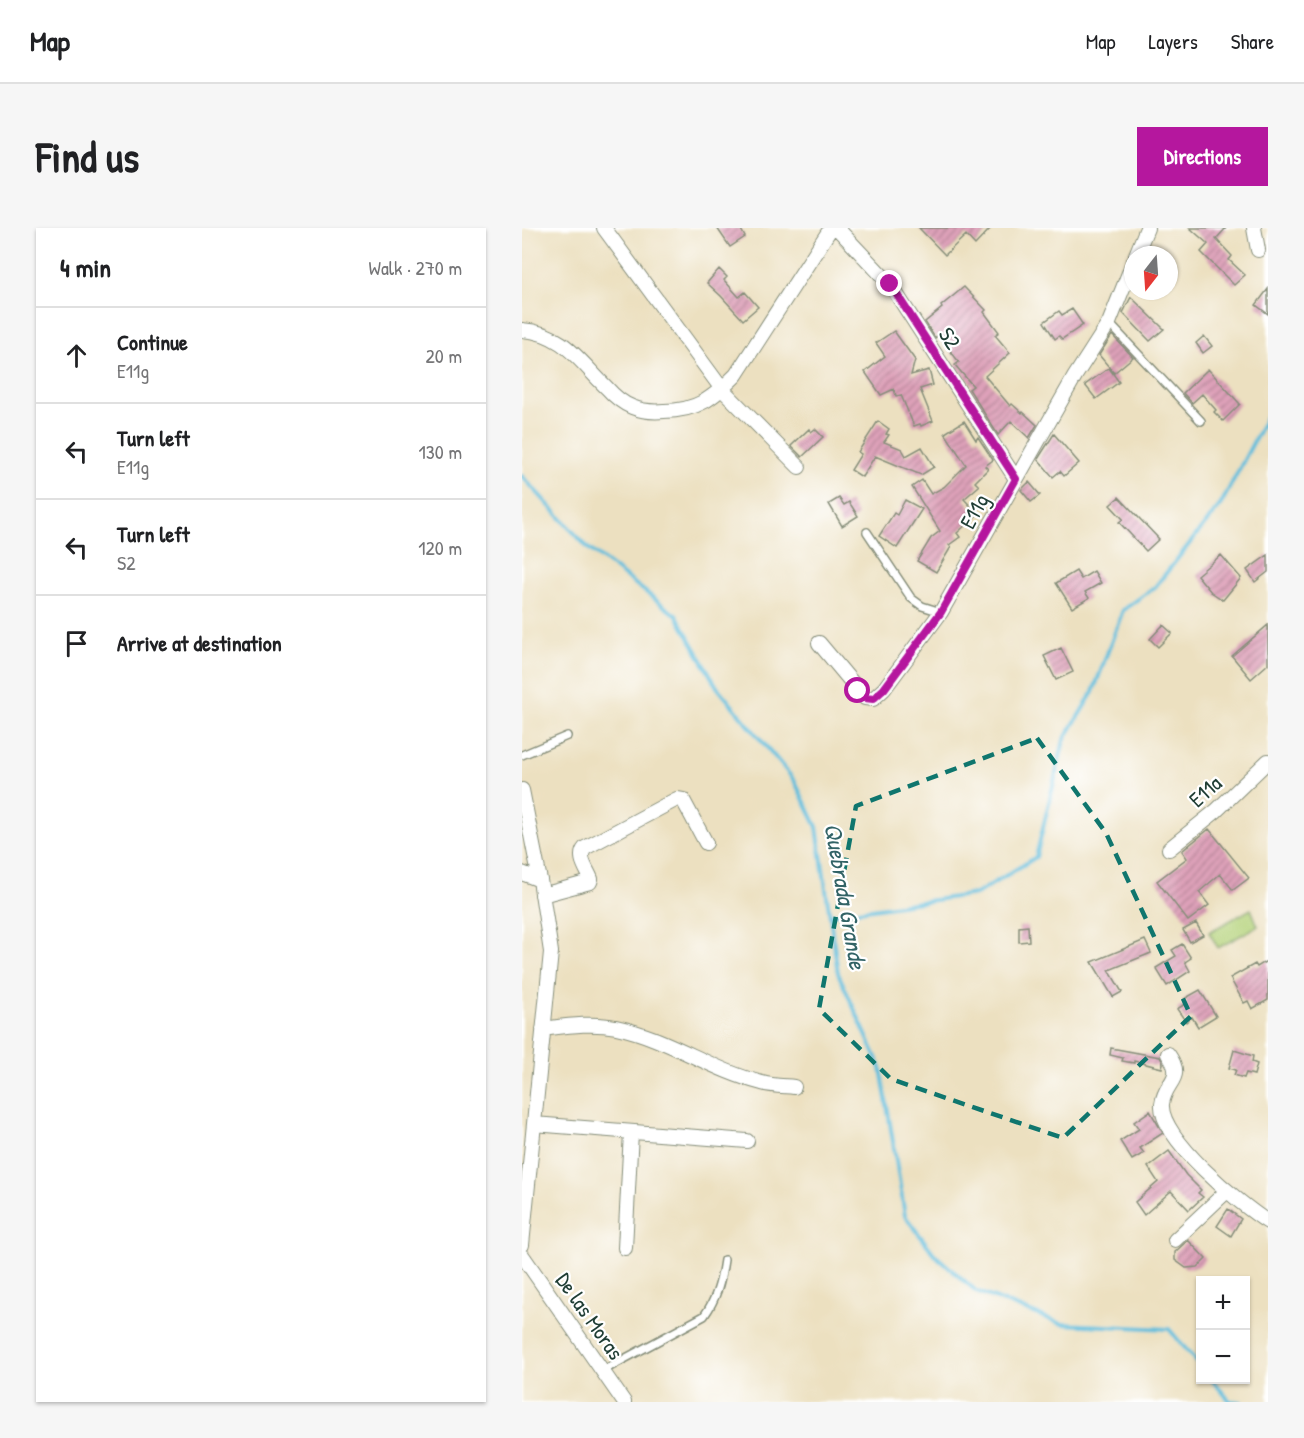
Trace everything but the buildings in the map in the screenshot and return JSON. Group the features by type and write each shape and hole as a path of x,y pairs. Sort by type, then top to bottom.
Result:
{"street":[{"path":"604,228 722,389 799,467"},
{"path":"522,330 539,331 561,341 617,398 633,408 681,411 700,405 736,375 831,228"},
{"name":"S2","path":"837,228 890,284 1016,479"},
{"path":"1140,246 1147,228"},
{"path":"1254,228 1258,250"},
{"name":"E11g","path":"819,643 865,698 873,699 884,689 941,612 1075,376 1109,323 1124,286"},
{"name":"E11a","path":"1169,849 1216,811 1268,761"},
{"path":"522,790 526,835 540,880 551,952 522,1245"},
{"path":"542,896 590,882 591,879 581,857 585,848 677,799 683,800 706,843"},
{"path":"522,873 540,880"},
{"path":"543,1029 585,1024 614,1026 668,1043 742,1077 764,1084 794,1087"},
{"path":"1168,1054 1176,1065 1176,1074 1162,1105 1163,1115 1171,1129 1190,1154 1227,1191 1268,1221"},
{"path":"534,1124 747,1141"},
{"path":"625,1248 631,1132"},
{"path":"1175,1240 1227,1191"},
{"name":"De las Moras","path":"522,1255 624,1402"}],"lane":[{"path":"1109,323 1201,422"},
{"path":"867,532 910,598 922,606 941,612"},
{"path":"522,755 567,736"},
{"path":"602,1371 704,1316 713,1304 720,1288 724,1260"}],"highlighted area":[{"path":"1037,738 1106,833 1191,1016 1063,1138 891,1079 819,1009 856,806"}],"green space":[{"path":"1251,909 1258,926 1218,948 1209,932"}],"waterway":[{"path":"830,915 976,894 1036,857 1064,740 1093,692 1123,610 1155,587 1221,504 1268,414"},
{"name":"Quebrada Grande","path":"522,476 588,548 677,616 717,687 794,780 817,827 838,973 881,1068 905,1216 935,1255 976,1291 1062,1324 1169,1329 1196,1361"},
{"name":"Quebrada Grande","path":"1215,1384 1230,1401 1241,1402"}],"route":[{"path":"858,691 865,698 873,699 884,689 941,612 1016,479 890,284"}]}
